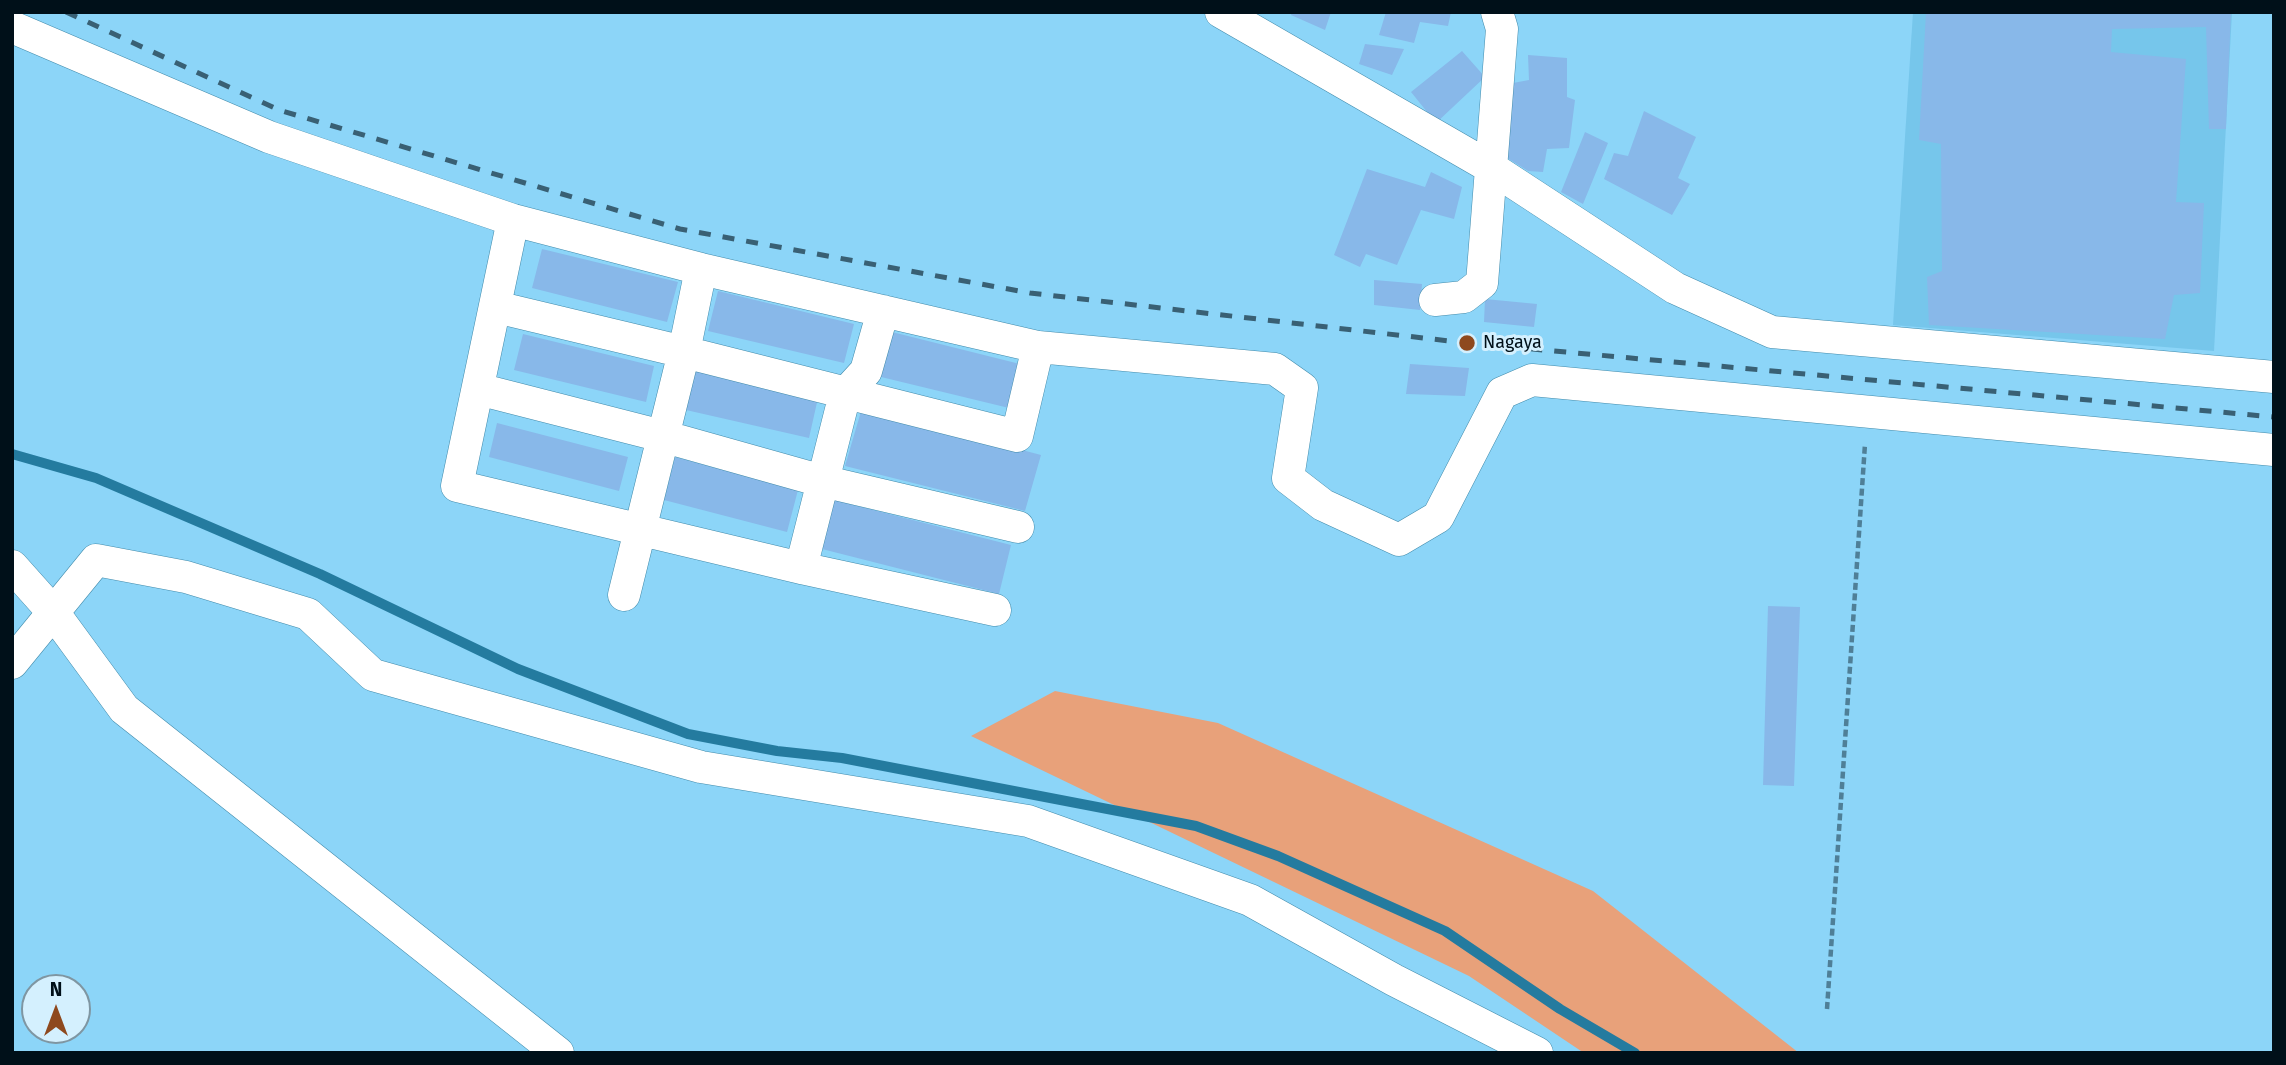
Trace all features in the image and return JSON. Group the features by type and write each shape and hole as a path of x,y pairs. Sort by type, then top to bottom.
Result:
{"street":[{"path":"1221,12 1490,167 1675,288 1772,332 2274,377"},
{"path":"1435,300 1464,297 1482,283 1502,29 1497,12"},
{"path":"12,27 269,137 513,220 701,269 1038,347 1275,369 1302,388 1289,478 1322,505 1399,540 1438,517 1502,393 1532,380 2274,450"},
{"path":"513,220 457,486 801,568 995,610"},
{"path":"624,595 684,352 701,269"},
{"path":"496,307 1017,436 1038,347"},
{"path":"801,568 845,394 866,371 883,312"},
{"path":"478,389 662,436 822,481 1018,527"},
{"path":"12,663 96,560 186,577 308,614 373,675 701,767 1028,821 1250,900 1394,980 1537,1053"},
{"path":"12,566 53,612 124,709 558,1053"}],"path":[{"path":"1827,1009 1867,411"}],"shaded area":[{"path":"1913,12 2232,12 2214,351 1893,325"},
{"path":"1055,691 1218,723 1593,891 1799,1053 1584,1053 1469,976 971,736"}],"building":[{"path":"1292,12 1331,12 1325,30 1291,15"},
{"path":"1386,12 1451,12 1448,26 1420,22 1414,43 1379,35"},
{"path":"1926,12 2231,13 2226,129 2209,129 2206,27 2112,29 2111,52 2186,59 2176,202 2204,203 2200,293 2174,295 2165,339 1929,325 1927,277 1942,271 1941,144 1919,140"},
{"path":"1365,44 1404,49 1392,75 1359,64"},
{"path":"1462,51 1485,77 1436,123 1411,92"},
{"path":"1528,55 1567,58 1567,97 1575,100 1569,148 1547,149 1543,172 1528,171 1504,156 1513,83 1529,80"},
{"path":"1644,111 1696,137 1678,178 1690,184 1672,215 1604,179 1614,153 1628,156"},
{"path":"1585,132 1608,143 1583,204 1561,192"},
{"path":"1367,169 1425,187 1431,172 1462,187 1454,219 1421,210 1397,265 1366,254 1360,267 1334,255"},
{"path":"542,249 678,282 667,322 532,288"},
{"path":"1374,280 1422,284 1420,310 1374,305"},
{"path":"718,291 854,324 844,363 708,331"},
{"path":"1485,299 1537,304 1534,327 1484,322"},
{"path":"888,331 1020,364 1009,408 877,376"},
{"path":"523,334 654,366 646,402 514,370"},
{"path":"1410,364 1469,368 1465,396 1406,394"},
{"path":"696,370 818,398 809,438 686,410"},
{"path":"862,408 1041,455 1025,511 845,466"},
{"path":"497,423 628,457 619,491 489,457"},
{"path":"675,457 798,490 787,532 664,500"},
{"path":"834,500 1011,545 999,594 822,549"},
{"path":"1768,606 1800,607 1794,786 1763,785"}],"waterway":[{"path":"12,454 96,478 320,574 518,669 688,734 777,751 842,758 1196,826 1278,856 1445,931 1560,1009 1635,1053"}],"railway":[{"path":"66,12 279,110 680,229 1030,293 1467,343 2274,417"}],"place":[{"name":"Nagaya","path":"1467,343"}]}
